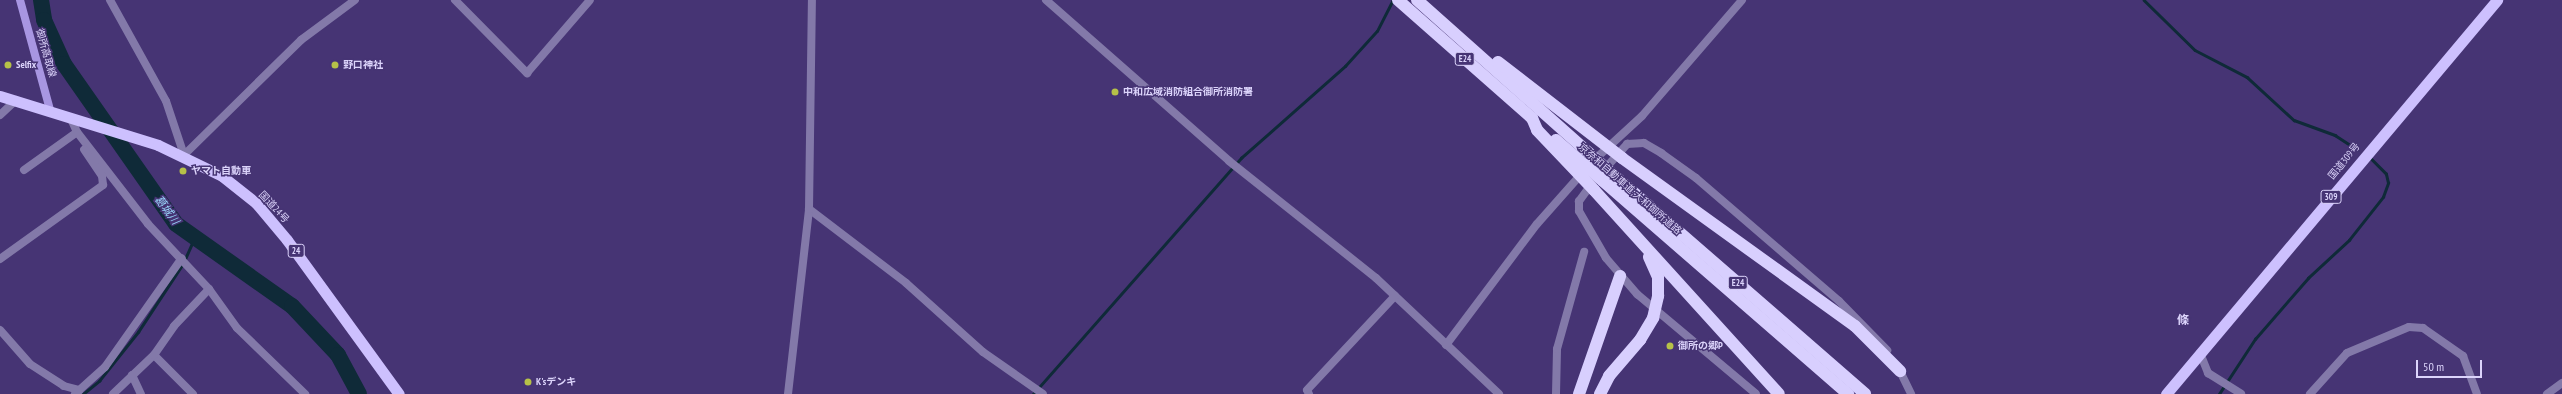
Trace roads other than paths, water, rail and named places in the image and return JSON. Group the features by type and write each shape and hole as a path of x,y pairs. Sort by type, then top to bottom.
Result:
{"highway":[{"name":"京奈和自動車道;大和御所道路","path":"1398,0 1532,118 1606,176 1865,394"},
{"name":"京奈和自動車道;大和御所道路","path":"1417,0 1606,176 1848,394"},
{"path":"1420,0 1622,158 1855,326 1900,371"},
{"name":"国道309号","path":"2166,394 2497,0"},
{"name":"国道24号","path":"0,96 16,100 51,113 78,128 158,145 184,155 222,176 256,203 358,334 399,394"},
{"path":"1532,118 1537,130 1594,190 1779,394"},
{"path":"1600,394 1609,376 1640,340 1653,318 1658,296 1658,278 1641,242"},
{"path":"1579,394 1587,362 1620,276"},
{"path":"1587,362 1588,394"}],"main road":[{"name":"御所高取線","path":"20,0 51,113"}],"street":[{"path":"110,0 166,101 184,155 301,40 355,0"},
{"path":"455,0 527,73 590,0"},
{"path":"788,394 808,209 812,0"},
{"path":"1046,0 1229,161 1395,296 1500,394"},
{"path":"1446,345 1536,224 1610,142 1642,116 1742,0"},
{"path":"0,115 16,100"},
{"path":"24,170 78,128"},
{"path":"78,128 148,224 182,258 209,289 237,328 305,394"},
{"path":"0,259 103,185 102,176 83,148 78,128"},
{"path":"1756,394 1620,276 1589,233 1579,202 1622,149 1635,142 1644,143 1696,178 1838,301 1880,342 1900,371 1911,394"},
{"path":"808,209 906,283 983,352 1043,394"},
{"path":"1556,394 1557,349 1584,252"},
{"path":"0,330 30,364 64,386 77,392 105,367 125,342 162,283 182,258"},
{"path":"113,394 154,355 174,326 209,289"},
{"path":"1309,394 1307,390 1395,296"},
{"path":"2310,394 2347,353 2408,327 2423,328 2463,356 2476,394"},
{"path":"2200,353 2208,373 2241,394"},
{"path":"154,355 193,394"},
{"path":"132,375 141,394"},
{"path":"2547,394 2562,383"}],"waterway":[{"name":"葛城川","path":"41,0 44,20 64,64 176,224 292,306 338,355 359,394"},
{"path":"1033,394 1241,158 1345,66 1377,31 1393,0"},
{"path":"2144,0 2195,50 2247,77 2294,120 2335,135 2358,150"},
{"path":"2219,394 2255,339 2308,278 2349,240 2383,197 2388,183 2386,174 2370,158"},
{"path":"185,259 194,239"},
{"path":"83,394 99,381 138,332 182,265"}],"place":[{"name":"Selfix","path":"8,65"},
{"name":"野口神社","path":"335,65"},
{"name":"中和広域消防組合御所消防署","path":"1115,92"},
{"name":"ヤマト自動車","path":"183,171"},
{"name":"御所の郷P","path":"1670,346"},
{"name":"K'sデンキ","path":"528,382"}],"district":[{"name":"條","path":"2183,320"}]}
